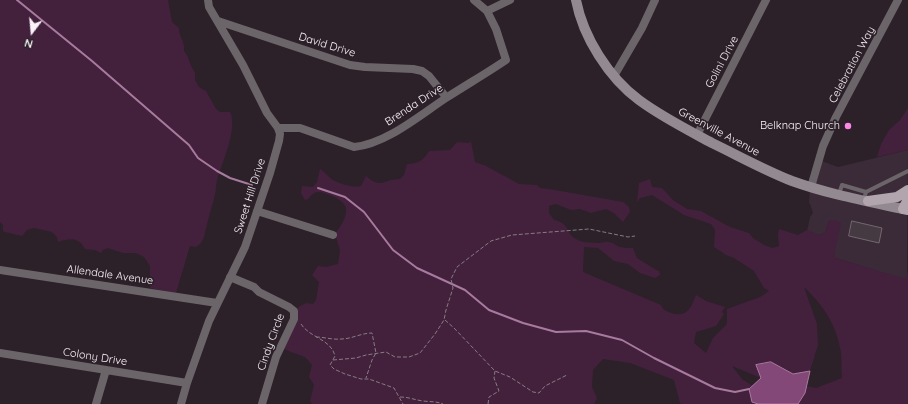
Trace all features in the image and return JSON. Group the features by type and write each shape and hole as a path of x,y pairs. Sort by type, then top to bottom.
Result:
{"main road":[{"path":"866,198 897,197 908,190"},
{"path":"906,209 908,199"}],"street":[{"path":"208,0 209,7 218,21 264,108 278,128"},
{"path":"474,0 487,11 510,0"},
{"name":"Greenville Avenue","path":"576,0 590,40 598,54 614,76 638,100 697,135 772,173 839,194 866,198 906,209"},
{"path":"614,76 628,54 655,0"},
{"name":"Golini Drive","path":"697,135 766,0"},
{"name":"Celebration Way","path":"811,186 822,146 898,0"},
{"name":"Brenda Drive","path":"278,128 300,128 354,147 379,141 418,118 446,98 506,60 496,29 487,11"},
{"name":"David Drive","path":"218,21 350,64 422,71 429,76 446,98"},
{"name":"Sweet Hill Drive","path":"181,404 209,321 245,247 258,211 279,141 280,134 278,128"},
{"path":"258,211 333,235"},
{"name":"Allendale Avenue","path":"0,270 217,303"},
{"name":"Cindy Circle","path":"230,278 254,287 260,292 294,311 294,319 276,357 262,404"},
{"name":"Colony Drive","path":"0,353 187,383"},
{"path":"96,404 106,370"}],"lane":[{"path":"866,198 908,171"}],"path":[{"path":"333,360 356,358 386,352 395,357 409,357 420,352 444,320 453,288 451,279 457,267 491,241 512,235 589,229 628,237 635,236"},
{"path":"294,319 299,321 303,328 315,337 327,343 333,349 335,356 330,365 334,369 345,374 394,388 403,404"},
{"path":"444,320 454,328 495,371 533,392 539,393 545,386 567,375"},
{"path":"315,337 340,339 350,338 364,333 372,333 376,353 372,360 366,379"},
{"path":"488,404 489,397 499,391 494,378 495,371"},
{"path":"400,397 412,397 422,401 436,401 443,404"}],"shaded area":[{"path":"0,0 168,0 172,22 179,28 184,44 184,51 195,72 195,80 199,87 206,91 216,109 220,112 230,112 232,119 231,137 217,180 215,195 204,237 201,243 196,247 190,246 176,293 150,288 150,266 144,257 136,253 123,253 108,248 103,250 101,253 95,250 85,249 77,240 70,239 58,242 57,237 52,232 34,228 27,230 22,236 3,231 3,225 0,222"},
{"path":"908,108 908,150 877,157 881,144 889,130 900,120"},
{"path":"471,141 475,162 486,166 519,184 537,185 540,188 623,202 629,207 630,212 623,222 614,213 606,209 591,213 580,209 571,210 556,204 549,206 549,213 554,220 560,222 566,227 574,238 581,241 599,243 607,242 620,247 633,248 637,258 658,271 659,270 660,275 655,278 640,273 628,264 614,261 598,248 584,247 583,272 661,305 665,310 671,313 681,314 688,311 696,295 706,301 725,307 722,312 724,314 716,326 696,332 694,343 706,353 713,338 727,324 727,309 760,297 769,291 764,288 754,271 714,247 715,230 711,224 684,215 652,195 640,198 637,202 639,183 650,179 652,187 662,188 673,200 687,209 701,211 730,227 749,233 753,238 772,248 779,246 779,229 798,235 807,230 819,235 825,233 829,221 836,220 841,223 835,258 906,279 908,271 908,404 682,404 680,403 674,380 630,363 603,359 593,370 592,387 597,398 594,404 312,404 310,401 314,385 309,377 312,365 305,357 281,347 297,308 306,303 313,304 316,300 319,282 312,275 318,266 326,267 338,264 340,250 335,234 344,219 346,209 343,203 339,200 321,192 312,194 305,200 301,193 302,186 313,187 317,182 320,169 333,180 350,186 361,186 366,176 379,183 400,179 404,175 407,164 420,161 429,151 450,150 457,142 469,143","holes":["804,287 811,294 833,325 841,353 842,378 816,388 801,385 756,388 742,379 732,366 761,378 771,362 793,375 810,371 818,345 817,324"]},
{"path":"908,150 907,280 835,258 829,221 825,233 819,235 807,231 810,217 813,213 809,203 810,185 819,160 838,167"},
{"path":"771,362 793,374 810,371 805,393 798,404 758,404 752,402 749,389 761,378 756,365"}],"building":[{"path":"852,221 882,228 879,243 849,236"}],"waterway":[{"path":"17,0 92,61 189,145 198,158 230,178 252,185"},
{"path":"318,188 345,197 364,212 393,250 417,268 465,290 489,310 523,323 556,332 586,331 622,340 654,358 715,388 735,392 749,389"}],"place":[{"name":"Belknap Church","path":"848,126"}]}
